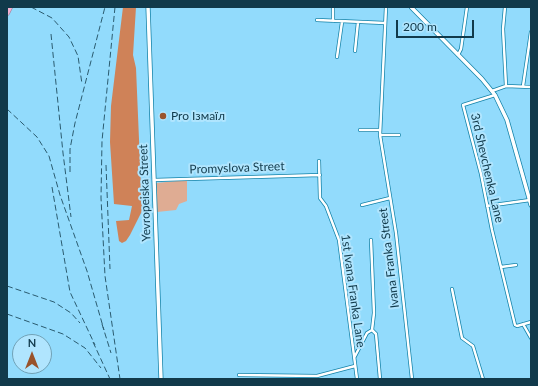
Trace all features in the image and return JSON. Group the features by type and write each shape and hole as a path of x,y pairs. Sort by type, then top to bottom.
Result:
{"highway":[{"path":"7,13 10,7"}],"main road":[{"name":"Yevropeiska Street","path":"148,7 161,379"},
{"path":"411,7 495,95 507,120 531,202"}],"street":[{"path":"333,7 333,21"},
{"name":"Ivana Franka Street","path":"386,7 380,135 396,233 412,379"},
{"path":"458,55 461,49 467,7"},
{"path":"505,7 503,29 506,86"},
{"path":"317,20 385,24"},
{"path":"337,57 342,22"},
{"path":"355,52 358,22"},
{"path":"523,86 531,32"},
{"path":"492,91 506,86 531,87"},
{"name":"3rd Shevchenka Lane","path":"495,95 462,105 481,174 487,206 515,324 516,326 523,324 531,338"},
{"path":"360,130 380,130"},
{"path":"380,135 399,135"},
{"name":"1st Ivana Franka Lane","path":"319,161 320,198 326,206 339,240 356,379"},
{"name":"Promyslova Street","path":"154,180 320,175"},
{"path":"362,205 390,198"},
{"path":"487,206 531,202"},
{"path":"371,240 374,313 372,330 376,334 380,379"},
{"path":"501,267 516,265"},
{"path":"452,289 462,338 473,346 483,379"},
{"path":"523,324 531,322"},
{"path":"354,359 367,333 372,330"},
{"path":"239,375 317,377 355,366"}],"shaded area":[{"path":"123,7 136,7 133,55 136,68 142,211 130,235 126,241 122,243 119,241 116,221 129,220 132,206 114,204 110,142 111,106"},
{"path":"187,180 187,201 179,204 176,210 157,212 156,183"}],"railway":[{"path":"31,7 52,18 69,37 78,56 82,84"},
{"path":"70,172 70,149 75,123 105,7"},
{"path":"115,7 102,141 101,198 105,276 120,379"},
{"path":"51,34 71,217"},
{"path":"7,109 37,137 49,156 60,195 87,271 104,330"},
{"path":"106,165 110,269"},
{"path":"52,187 70,292 95,345"},
{"path":"7,286 54,302 71,313 80,323"},
{"path":"7,314 63,334 85,348 101,368"},
{"path":"102,324 111,353"},
{"path":"93,342 110,379"}],"place":[{"name":"Pro Ізмаїл","path":"163,116"}]}
